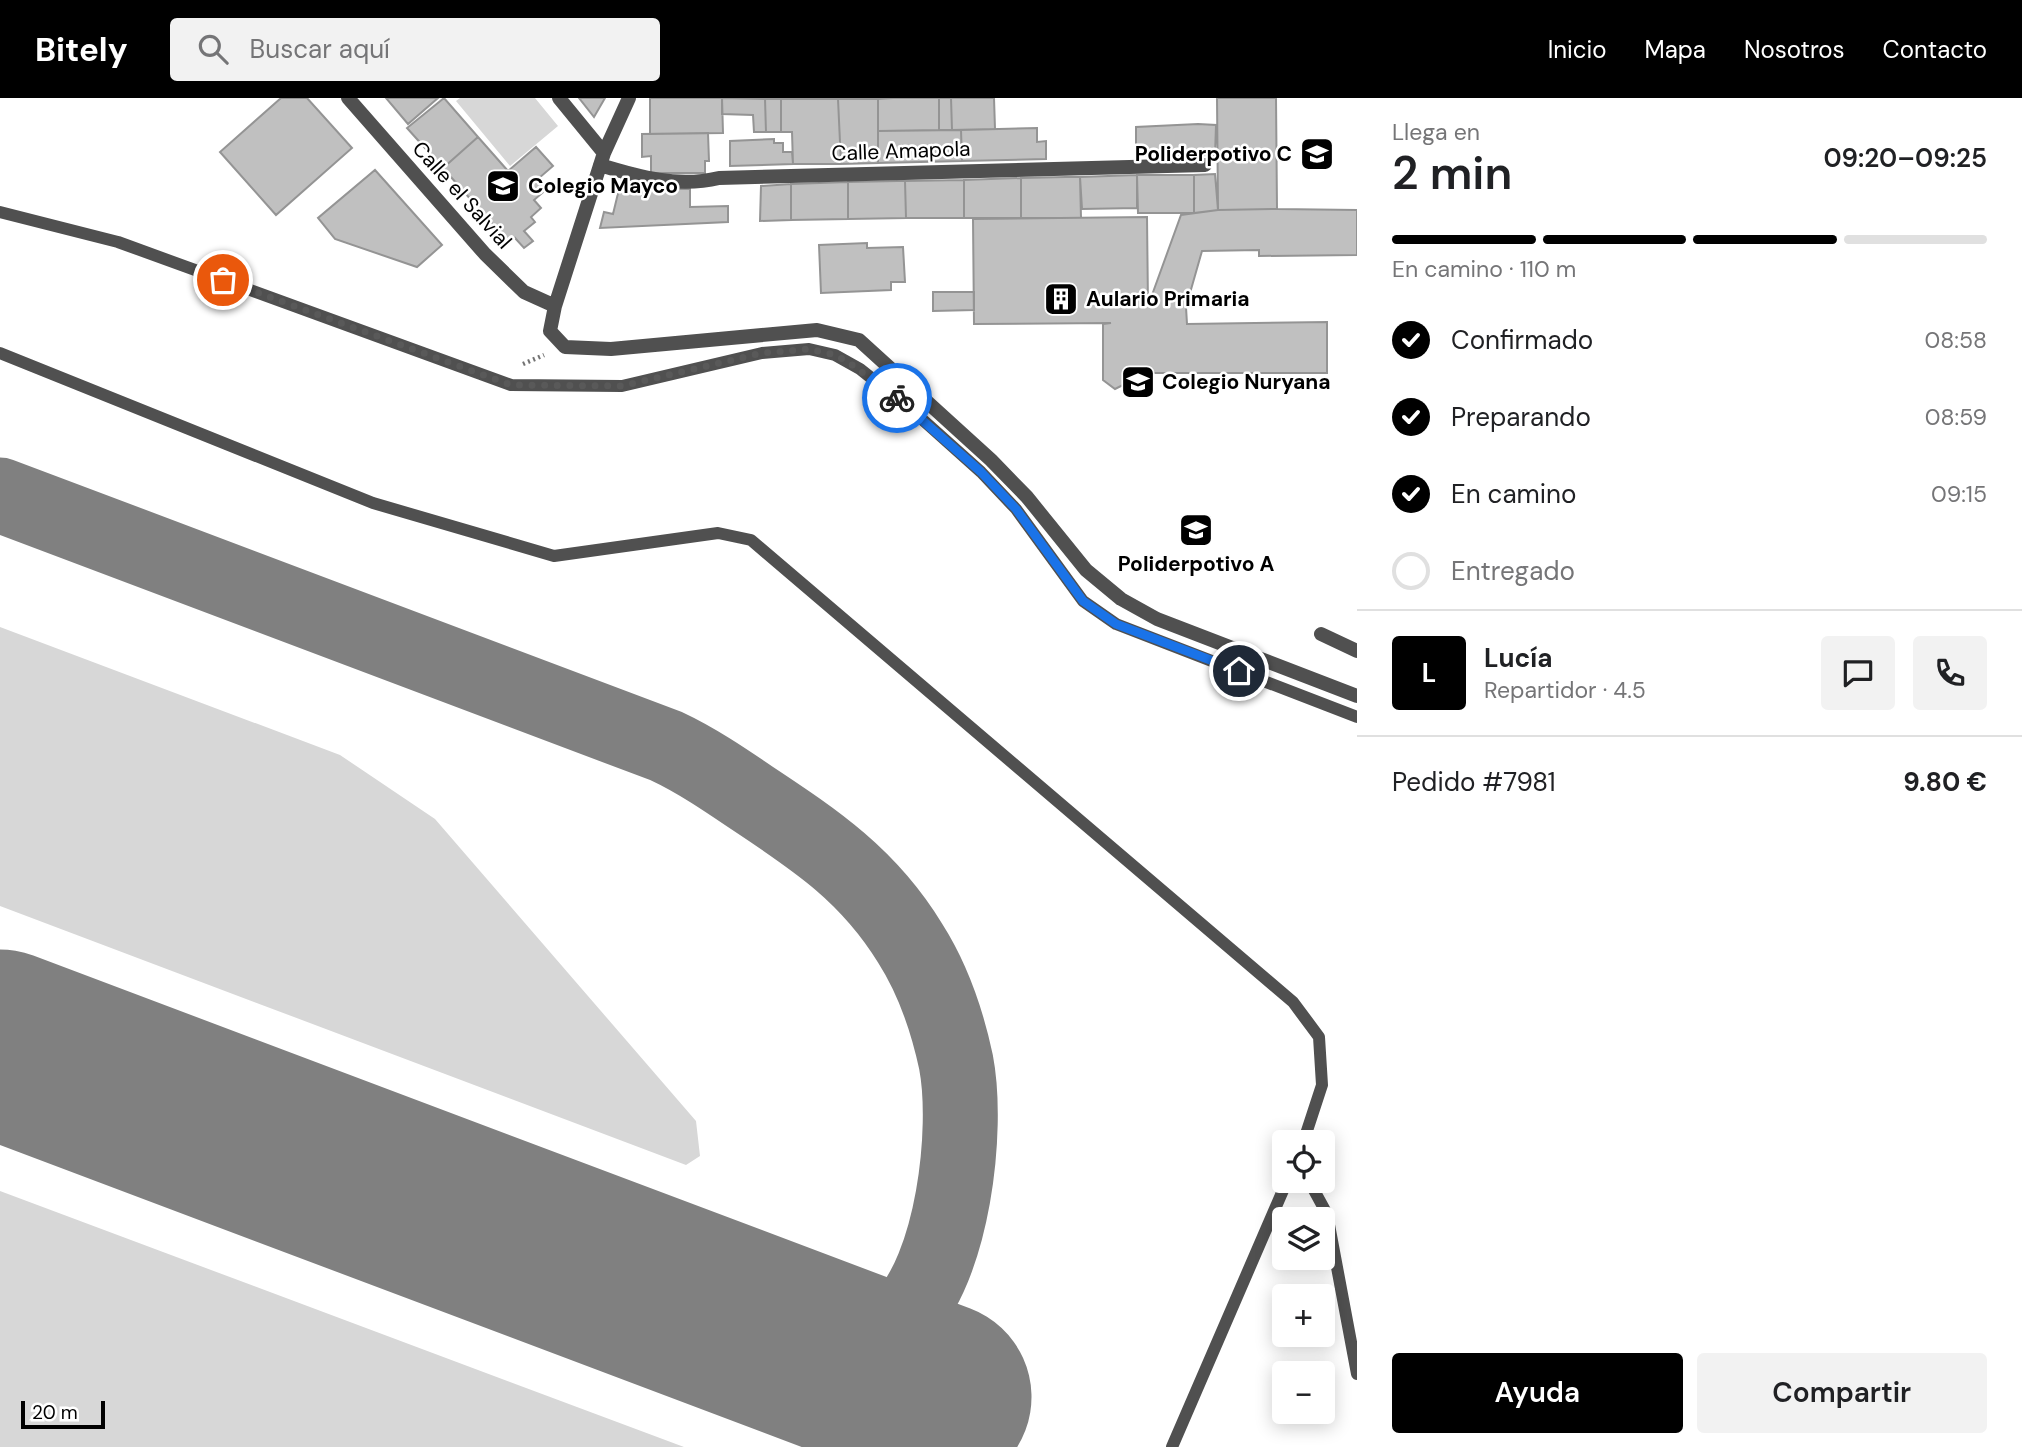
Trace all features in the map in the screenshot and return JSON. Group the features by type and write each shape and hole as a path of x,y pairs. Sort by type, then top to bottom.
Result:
{"street":[{"name":"Calle el Salvial","path":"348,98 485,254 524,292 555,306"},
{"path":"559,98 602,159"},
{"path":"629,98 602,159 555,306 550,331 565,347 611,349 817,330 859,340 991,460 1027,497 1086,570 1121,600 1157,619 1357,696"},
{"name":"Calle Amapola","path":"602,159 651,181 706,181 719,178 912,171 1205,165"},
{"path":"1321,634 1357,651"}],"lane":[{"path":"0,212 118,242 511,385 622,386 762,353 809,349 835,355 860,369 914,412 981,472 1016,509 1083,601 1116,624 1357,718"},
{"path":"0,353 373,503 554,556 718,533 751,540 1293,1002 1319,1037 1322,1086 1307,1130"},
{"path":"1172,1447 1282,1193"},
{"path":"1316,1193 1328,1214 1357,1374"}],"shaded area":[{"path":"460,98 535,98 558,126 510,166 456,101"},
{"path":"0,627 340,755 435,819 696,1121 700,1156 686,1165 0,906"},
{"path":"0,1191 684,1447 0,1447"}],"building":[{"path":"281,98 307,98 352,148 276,215 220,152"},
{"path":"386,98 438,98 408,124"},
{"path":"444,98 478,137 443,168 407,128"},
{"path":"579,98 605,98 594,117"},
{"path":"650,98 722,98 723,133 650,134"},
{"path":"722,98 765,99 766,132 754,132 753,115 722,114"},
{"path":"939,98 939,130 878,131 878,99"},
{"path":"939,98 951,98 952,130 939,130"},
{"path":"951,98 994,98 995,129 952,130"},
{"path":"1217,98 1276,98 1277,209 1218,210"},
{"path":"765,99 781,99 781,132 766,132"},
{"path":"781,99 838,99 841,164 793,164 792,132 781,132"},
{"path":"838,99 878,99 878,163 841,164"},
{"path":"1216,125 1215,155 1136,156 1136,127"},
{"path":"1037,128 1037,142 1046,141 1046,159 962,161 961,130"},
{"path":"961,130 962,161 878,163 878,131"},
{"path":"708,133 709,161 705,161 705,173 651,173 651,156 642,157 642,134"},
{"path":"478,137 508,171 536,147 553,166 539,178 548,188 534,200 541,208 531,217 535,222 524,231 533,241 524,248 515,238 509,243 443,168"},
{"path":"774,139 774,143 783,143 783,152 792,152 793,164 730,166 730,141"},
{"path":"375,170 442,245 417,267 335,239 318,218"},
{"path":"1215,174 1218,210 1194,213 1194,175"},
{"path":"1137,175 1194,175 1194,213 1138,213"},
{"path":"1137,175 1137,208 1082,209 1080,177"},
{"path":"1080,177 1081,218 1021,218 1021,178"},
{"path":"1021,178 1021,218 964,218 964,180"},
{"path":"964,180 964,218 906,218 905,181"},
{"path":"621,181 657,189 690,189 690,207 728,206 728,222 600,228 604,212 613,214"},
{"path":"905,181 906,218 848,219 848,182"},
{"path":"848,182 848,219 791,220 791,184"},
{"path":"791,184 791,220 760,221 761,186"},
{"name":"Aulario Primaria","path":"1218,210 1357,210 1357,255 1259,256 1259,250 1202,251 1186,307 1187,324 1327,322 1327,373 1130,373 1129,382 1115,389 1103,380 1103,324 1111,323 974,324 973,219 1147,217 1148,306 1181,215"},
{"path":"867,243 867,248 903,247 905,282 891,282 891,290 821,293 819,245"},
{"path":"933,292 974,292 974,310 933,311"}],"taxiway":[{"path":"0,495 666,746 710,770 798,829 840,862 877,898 894,919 926,971 944,1015 956,1062 960,1091 958,1160 945,1234 919,1296 901,1319 883,1332 863,1341 839,1346 810,1344 771,1334"}],"runway":[{"path":"0,1044 937,1397"}],"way so far":[{"path":"223,280 511,385 622,386 762,353 809,349 835,355 848,362 897,398"}],"place":[{"name":"Poliderpotivo C","path":"1317,154"},
{"name":"Colegio Mayco","path":"503,186"},
{"name":"Aulario Primaria","path":"1061,299"},
{"name":"Colegio Nuryana","path":"1138,382"},
{"name":"Poliderpotivo A","path":"1196,530"}],"route":[{"path":"897,398 981,472 1016,509 1083,601 1116,624 1239,671"}]}
